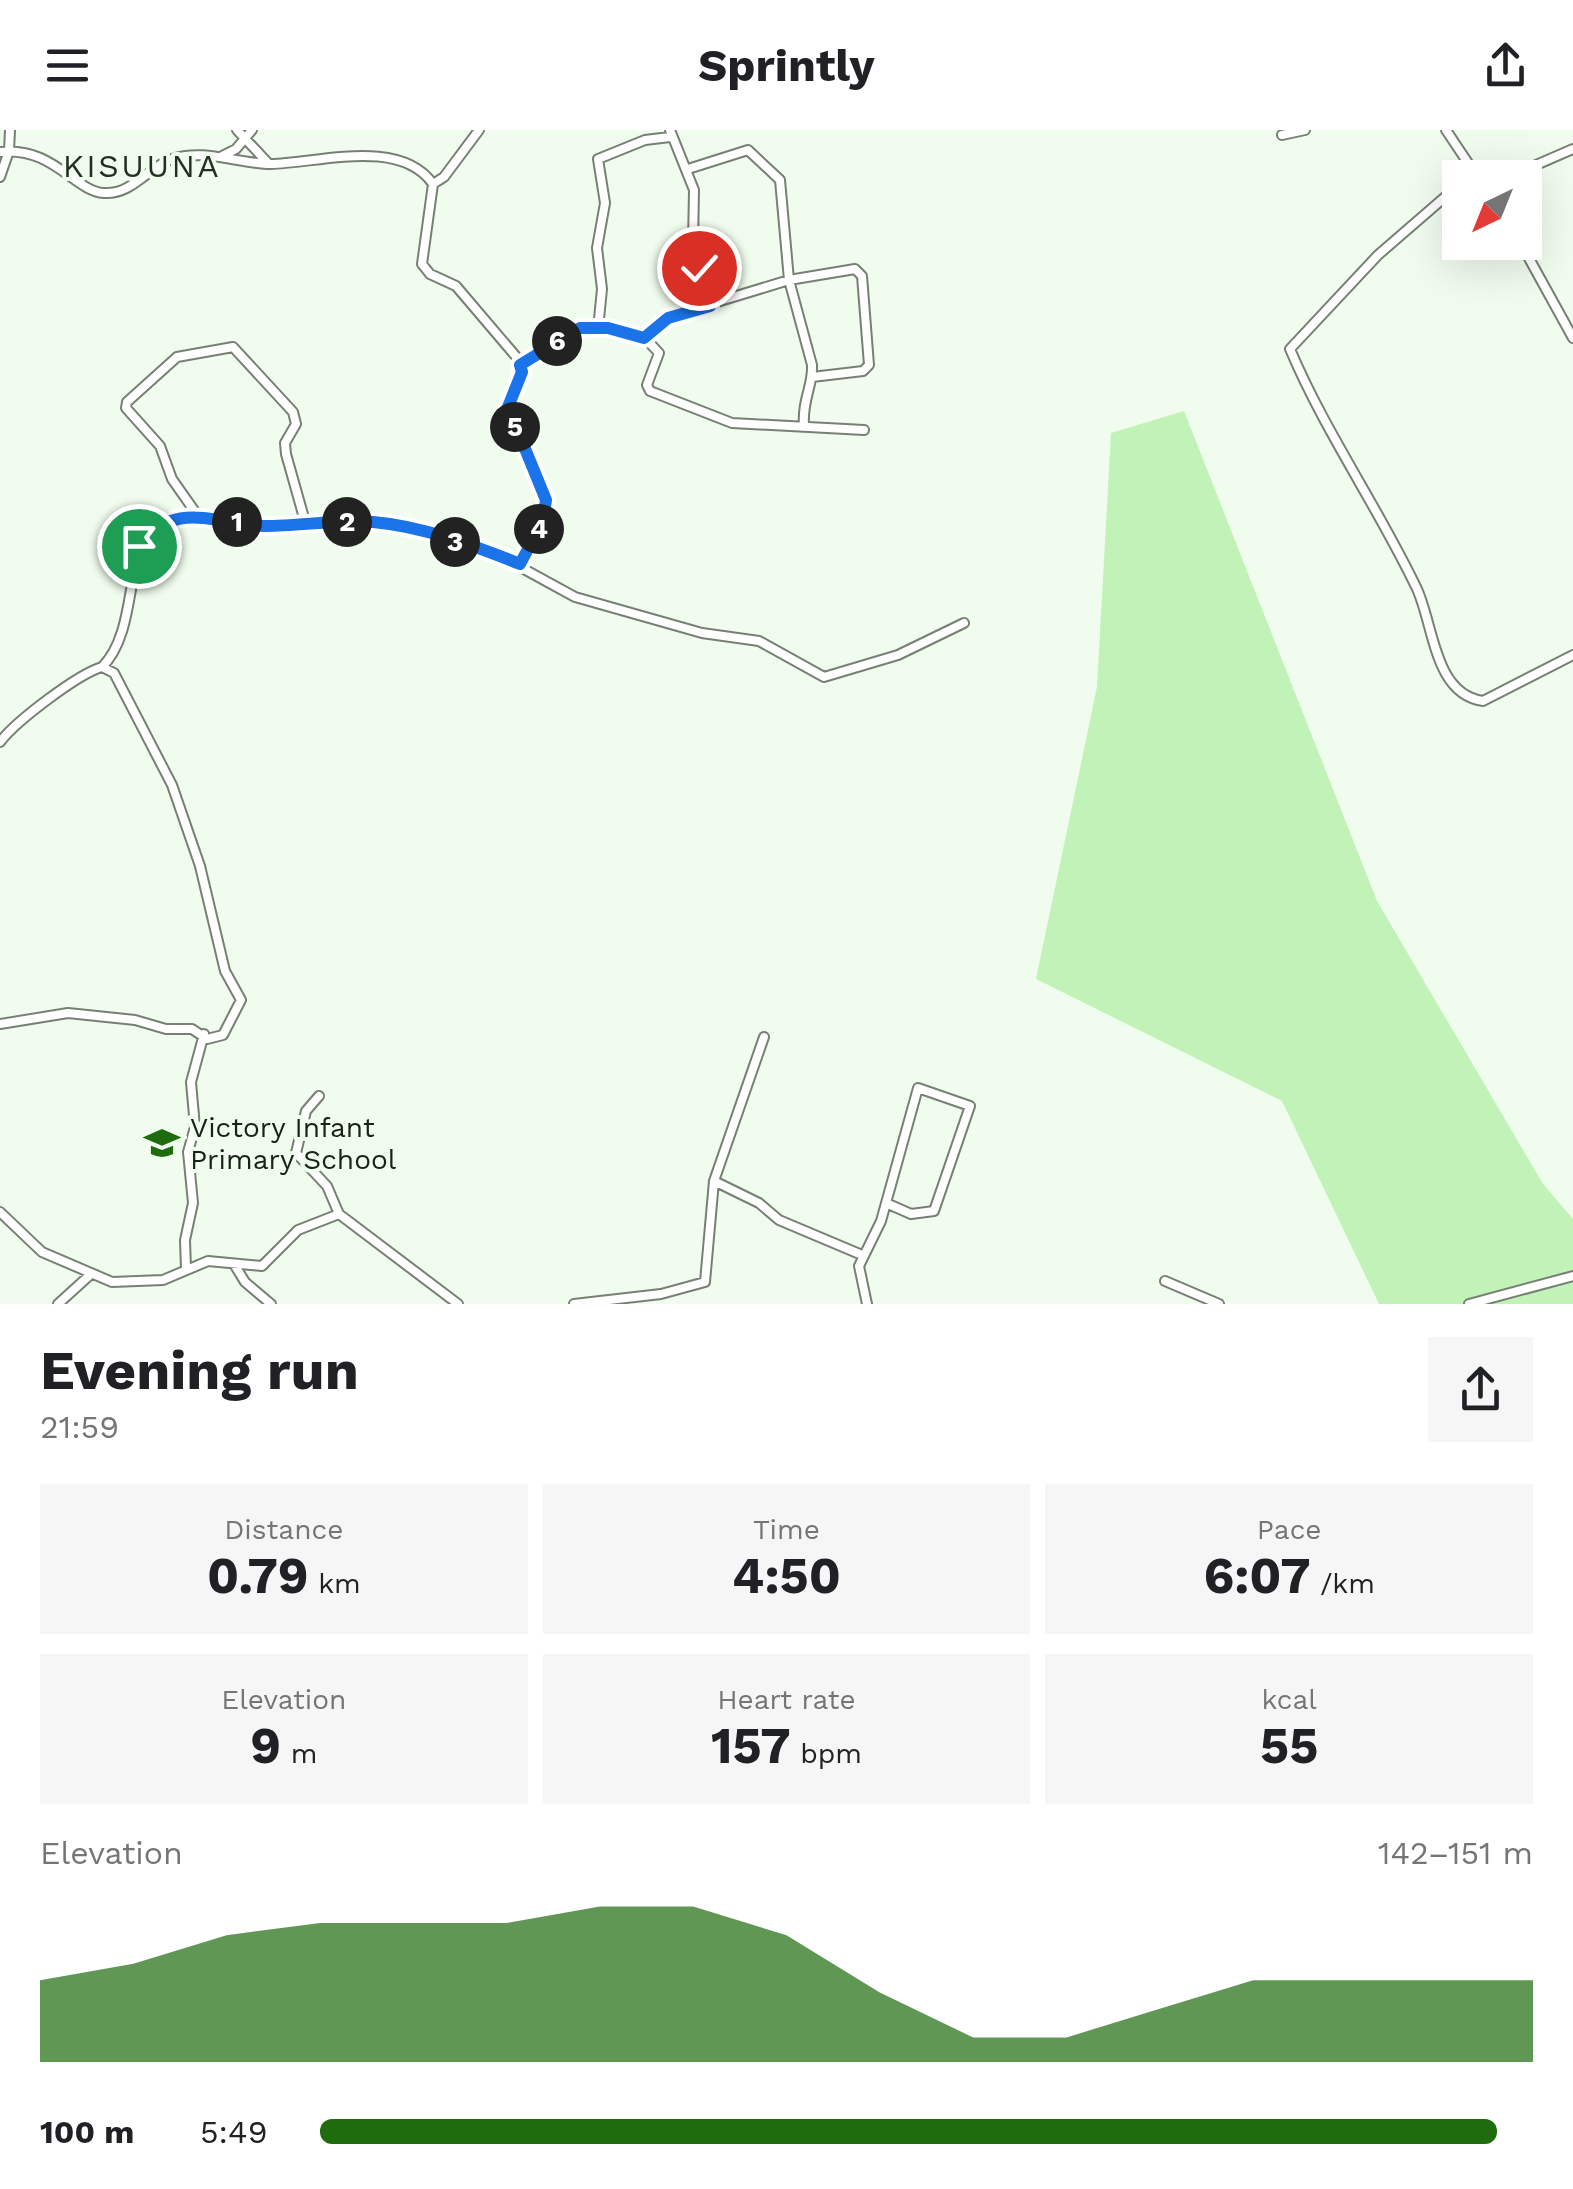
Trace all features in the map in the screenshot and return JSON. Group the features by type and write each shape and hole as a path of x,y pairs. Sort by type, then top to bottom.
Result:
{"street":[{"path":"0,177 10,130"},
{"path":"237,130 269,164"},
{"path":"219,157 246,140 252,130"},
{"path":"478,130 444,177 433,184 422,264 425,271 456,286 520,365 522,372 508,407 546,500 543,521 520,564"},
{"path":"1282,135 1290,137 1305,130"},
{"path":"1446,130 1464,160"},
{"path":"598,329 602,289 597,248 605,203 598,159 670,134 688,168 694,190 692,243 710,306"},
{"path":"1542,162 1573,149"},
{"path":"688,168 748,150 772,168 780,180 789,280 812,377 803,395 804,426"},
{"path":"5,151 52,160 87,188 103,194 136,183 173,158 219,157 269,164 364,156 407,164 433,184"},
{"path":"1442,200 1378,255 1290,349 1416,588 1446,674 1460,694 1483,702 1573,655"},
{"path":"1530,260 1573,338"},
{"path":"644,338 668,318 789,280 855,270 862,276 869,365 863,371 812,377"},
{"path":"520,365 565,334 580,328 598,329 644,338 659,354 646,385 650,391 732,423 864,430"},
{"path":"198,516 172,479 160,446 138,423 127,402 176,357 228,346 240,353 293,412 296,424 284,442 306,525"},
{"path":"0,742 21,717 49,703 88,671 102,667 123,630 139,565 139,546 156,525 198,516 260,526 373,522 482,549 520,564 575,598 702,633 759,642 824,677 898,655 964,623"},
{"path":"0,1024 68,1013 135,1020 166,1030 192,1028 206,1039 223,1035 242,1000 225,970 200,866 172,786 120,680 102,667"},
{"path":"186,1269 185,1240 193,1203 188,1152 196,1127 191,1082 204,1034"},
{"path":"574,1304 661,1294 705,1282 714,1181 764,1037"},
{"path":"867,1304 859,1273 862,1255 886,1204 918,1088 970,1106 934,1211 911,1214 886,1204"},
{"path":"319,1096 306,1110 296,1153 327,1186 339,1214 458,1304"},
{"path":"714,1181 759,1202 779,1220 862,1255"},
{"path":"0,1212 42,1252 112,1282 137,1284 163,1280 208,1261 262,1266 298,1230 339,1214"},
{"path":"233,1263 246,1282 271,1304"},
{"path":"58,1304 91,1274"},
{"path":"1468,1304 1573,1276"},
{"path":"1165,1281 1219,1304"}],"green space":[{"path":"1184,411 1377,901 1543,1184 1573,1219 1573,1304 1379,1304 1282,1101 1036,979 1097,687 1111,433"}],"place":[{"name":"Victory Infant Primary School","path":"162,1143"}],"district":[{"name":"KISUUNA","path":"142,166"}],"route":[{"path":"139,546 156,525 198,516 260,526 373,522 482,549 520,564 546,513 546,500 508,407 522,372 520,365 580,328 608,328 644,338 668,318 710,306 699,268"}]}
